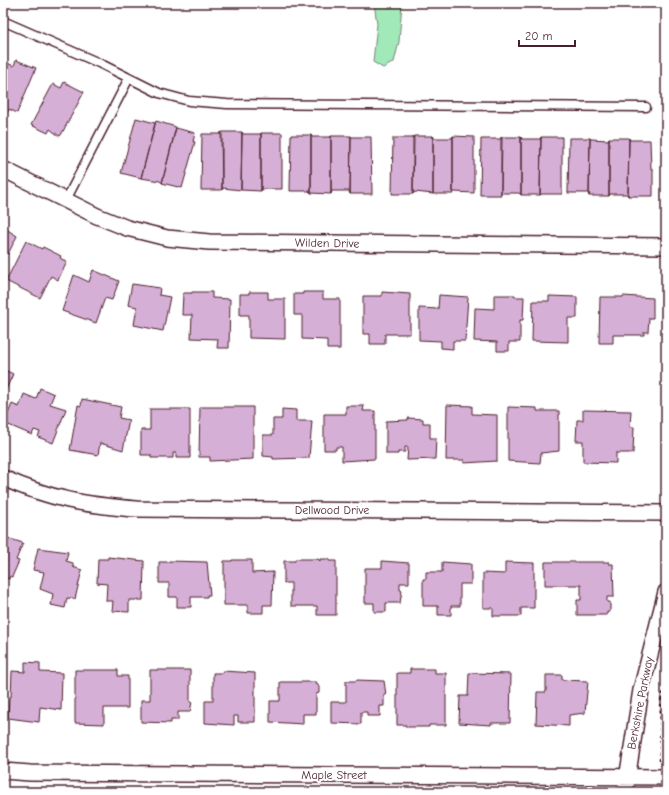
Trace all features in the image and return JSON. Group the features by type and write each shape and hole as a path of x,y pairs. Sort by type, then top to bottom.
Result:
{"street":[{"name":"Wilden Drive","path":"3,169 97,216 127,228 167,238 209,242 666,246"},
{"name":"Dellwood Drive","path":"3,478 55,498 91,506 136,509 666,512"},
{"name":"Berkshire Parkway","path":"625,792 641,690 666,592"},
{"name":"Maple Street","path":"3,771 30,773 662,777"}],"lane":[{"path":"3,21 99,63 159,93 189,101 227,104 646,107"},
{"path":"66,200 129,78"}],"path":[{"path":"662,777 660,753 661,701 666,682"}],"green space":[{"path":"374,3 402,3 399,42 394,62 383,68 373,62 377,24"}],"building":[{"path":"16,60 36,68 17,113 9,109 7,113 3,111 3,67 5,62 14,66"},
{"path":"64,82 84,92 61,135 59,136 50,129 48,133 31,125 53,84 61,88"},
{"path":"136,118 155,123 141,178 121,173"},
{"path":"156,121 176,127 162,183 160,181 141,178"},
{"path":"176,128 195,133 193,142 195,142 182,188 162,183"},
{"path":"221,132 222,190 201,190 202,134 221,134"},
{"path":"222,132 242,132 241,190 223,188 222,190"},
{"path":"242,132 243,134 261,133 261,191 241,190"},
{"path":"261,133 282,133 282,189 263,189 261,191"},
{"path":"291,135 311,135 311,193 309,191 290,191"},
{"path":"311,135 312,137 331,136 331,194 311,193"},
{"path":"331,136 351,136 350,194 349,191 332,191 331,194"},
{"path":"351,136 371,137 372,194 350,194"},
{"path":"414,136 433,136 433,194 415,192 413,194"},
{"path":"433,136 434,138 452,138 453,136 453,194 433,194"},
{"path":"453,136 474,137 474,193 454,192 453,194"},
{"path":"502,137 521,137 521,195 519,193 503,193 501,195"},
{"path":"521,137 522,139 540,139 541,137 540,195 521,195"},
{"path":"541,137 562,137 562,194 540,195"},
{"path":"393,138 413,138 413,194 392,194"},
{"path":"569,138 590,138 589,196 588,193 568,193"},
{"path":"590,138 608,140 609,138 609,196 589,196"},
{"path":"609,138 629,138 628,196 627,194 610,194 609,196"},
{"path":"629,138 630,140 650,140 651,169 653,169 653,196 628,196"},
{"path":"481,139 501,139 501,195 480,195"},
{"path":"3,227 17,236 8,254 3,251"},
{"path":"26,241 61,256 60,258 67,262 58,280 51,276 40,298 6,281"},
{"path":"93,270 119,281 112,300 105,298 96,323 62,311 74,275 89,282"},
{"path":"132,284 160,288 159,295 170,297 163,331 134,325 137,307 128,305"},
{"path":"212,292 212,298 230,299 229,348 217,348 218,339 191,338 192,315 182,315 183,293"},
{"path":"249,292 268,292 268,299 285,299 285,339 249,338 249,315 240,315 240,294 249,294"},
{"path":"303,292 323,292 323,299 340,299 340,349 327,349 327,340 302,339 302,315 294,315 294,294 303,294"},
{"path":"382,292 410,294 410,334 385,334 385,344 370,344 370,334 363,334 363,296 382,296"},
{"path":"439,295 468,297 465,341 453,341 453,349 441,348 441,341 419,340 419,308 438,309"},
{"path":"494,295 515,295 515,297 524,297 523,320 520,320 520,342 509,342 509,351 497,351 497,342 474,341 475,308 494,309"},
{"path":"549,296 577,297 577,318 568,318 568,342 532,341 533,301 549,301"},
{"path":"623,296 653,298 653,318 649,318 648,332 644,332 644,335 613,335 613,343 599,343 600,297"},
{"path":"3,369 13,374 3,396"},
{"path":"40,388 54,394 50,404 66,409 53,443 38,437 40,432 34,430 32,435 4,423 12,404 19,407 24,394 36,399"},
{"path":"82,399 121,407 119,418 129,420 123,450 100,443 98,455 70,450 78,405 81,406"},
{"path":"447,405 472,406 472,414 497,415 497,461 464,463 464,460 446,460"},
{"path":"346,406 364,406 363,411 375,411 375,459 342,461 342,447 336,447 336,450 324,450 324,414 346,414"},
{"path":"200,407 253,407 253,459 210,461 210,457 199,457"},
{"path":"508,407 537,408 537,411 559,411 559,451 541,453 540,463 508,461"},
{"path":"150,409 190,409 190,458 176,458 176,453 173,453 173,458 151,458 151,455 141,455 141,430 150,430"},
{"path":"282,409 296,410 296,421 312,421 309,458 273,459 273,457 263,456 263,435 273,435 273,419 282,419"},
{"path":"583,410 631,411 630,427 634,427 633,453 616,453 616,463 583,462 583,441 576,441 577,420 583,420"},
{"path":"408,418 423,419 423,423 430,423 430,438 436,438 435,459 407,460 408,447 405,447 405,452 398,452 398,454 386,454 386,421 408,420"},
{"path":"3,534 8,536 7,538 23,543 16,560 19,561 12,577 10,576 9,579 3,577"},
{"path":"38,548 68,552 66,561 73,563 73,567 82,570 75,599 67,598 65,608 51,605 53,594 40,589 44,572 33,570"},
{"path":"108,557 144,561 143,600 129,600 129,612 112,611 113,601 106,601 107,584 97,583 98,559 108,559"},
{"path":"295,559 318,559 320,561 320,559 329,559 329,561 336,561 336,615 317,615 317,606 291,606 291,583 284,583 284,561 295,561"},
{"path":"252,560 252,573 273,572 272,605 263,605 263,613 248,613 248,605 224,605 224,561"},
{"path":"382,561 409,563 409,583 400,583 400,590 402,590 400,603 386,603 386,612 374,612 374,603 365,603 365,568 382,568"},
{"path":"159,562 207,562 210,595 207,595 207,597 191,597 191,607 177,607 177,597 169,597 169,583 159,583"},
{"path":"442,562 471,564 471,584 460,584 460,606 451,606 451,615 438,615 438,606 423,606 423,579 426,579 426,572 442,572"},
{"path":"505,562 534,563 534,608 521,608 521,616 493,616 493,608 483,608 483,573 505,574"},
{"path":"545,562 609,562 609,564 613,564 614,597 607,597 607,602 610,602 610,612 607,612 607,615 577,615 577,600 581,600 581,585 545,585"},
{"path":"25,662 40,663 40,672 62,673 61,710 40,707 39,722 8,718 9,697 11,697 12,671 25,672"},
{"path":"410,669 435,669 435,673 446,673 446,725 406,727 406,725 397,725 397,673 410,673"},
{"path":"75,670 118,670 118,676 128,676 128,708 104,708 104,724 75,723"},
{"path":"150,670 190,670 190,702 192,702 190,712 178,712 178,720 171,720 171,723 141,722 141,700 150,700"},
{"path":"223,671 255,673 255,722 238,722 238,716 234,716 234,725 205,723 205,701 213,701 213,673 223,673"},
{"path":"469,673 511,674 510,723 491,723 491,725 459,723 460,696 468,696"},
{"path":"546,675 562,675 562,680 588,681 585,713 569,715 569,726 536,724 537,692 546,692"},
{"path":"346,681 384,681 386,695 384,695 384,706 380,706 380,716 367,716 367,712 361,712 361,724 331,723 331,702 346,702"},
{"path":"280,682 316,682 319,687 319,693 316,694 316,714 303,714 303,724 270,722 270,701 280,701"}]}
